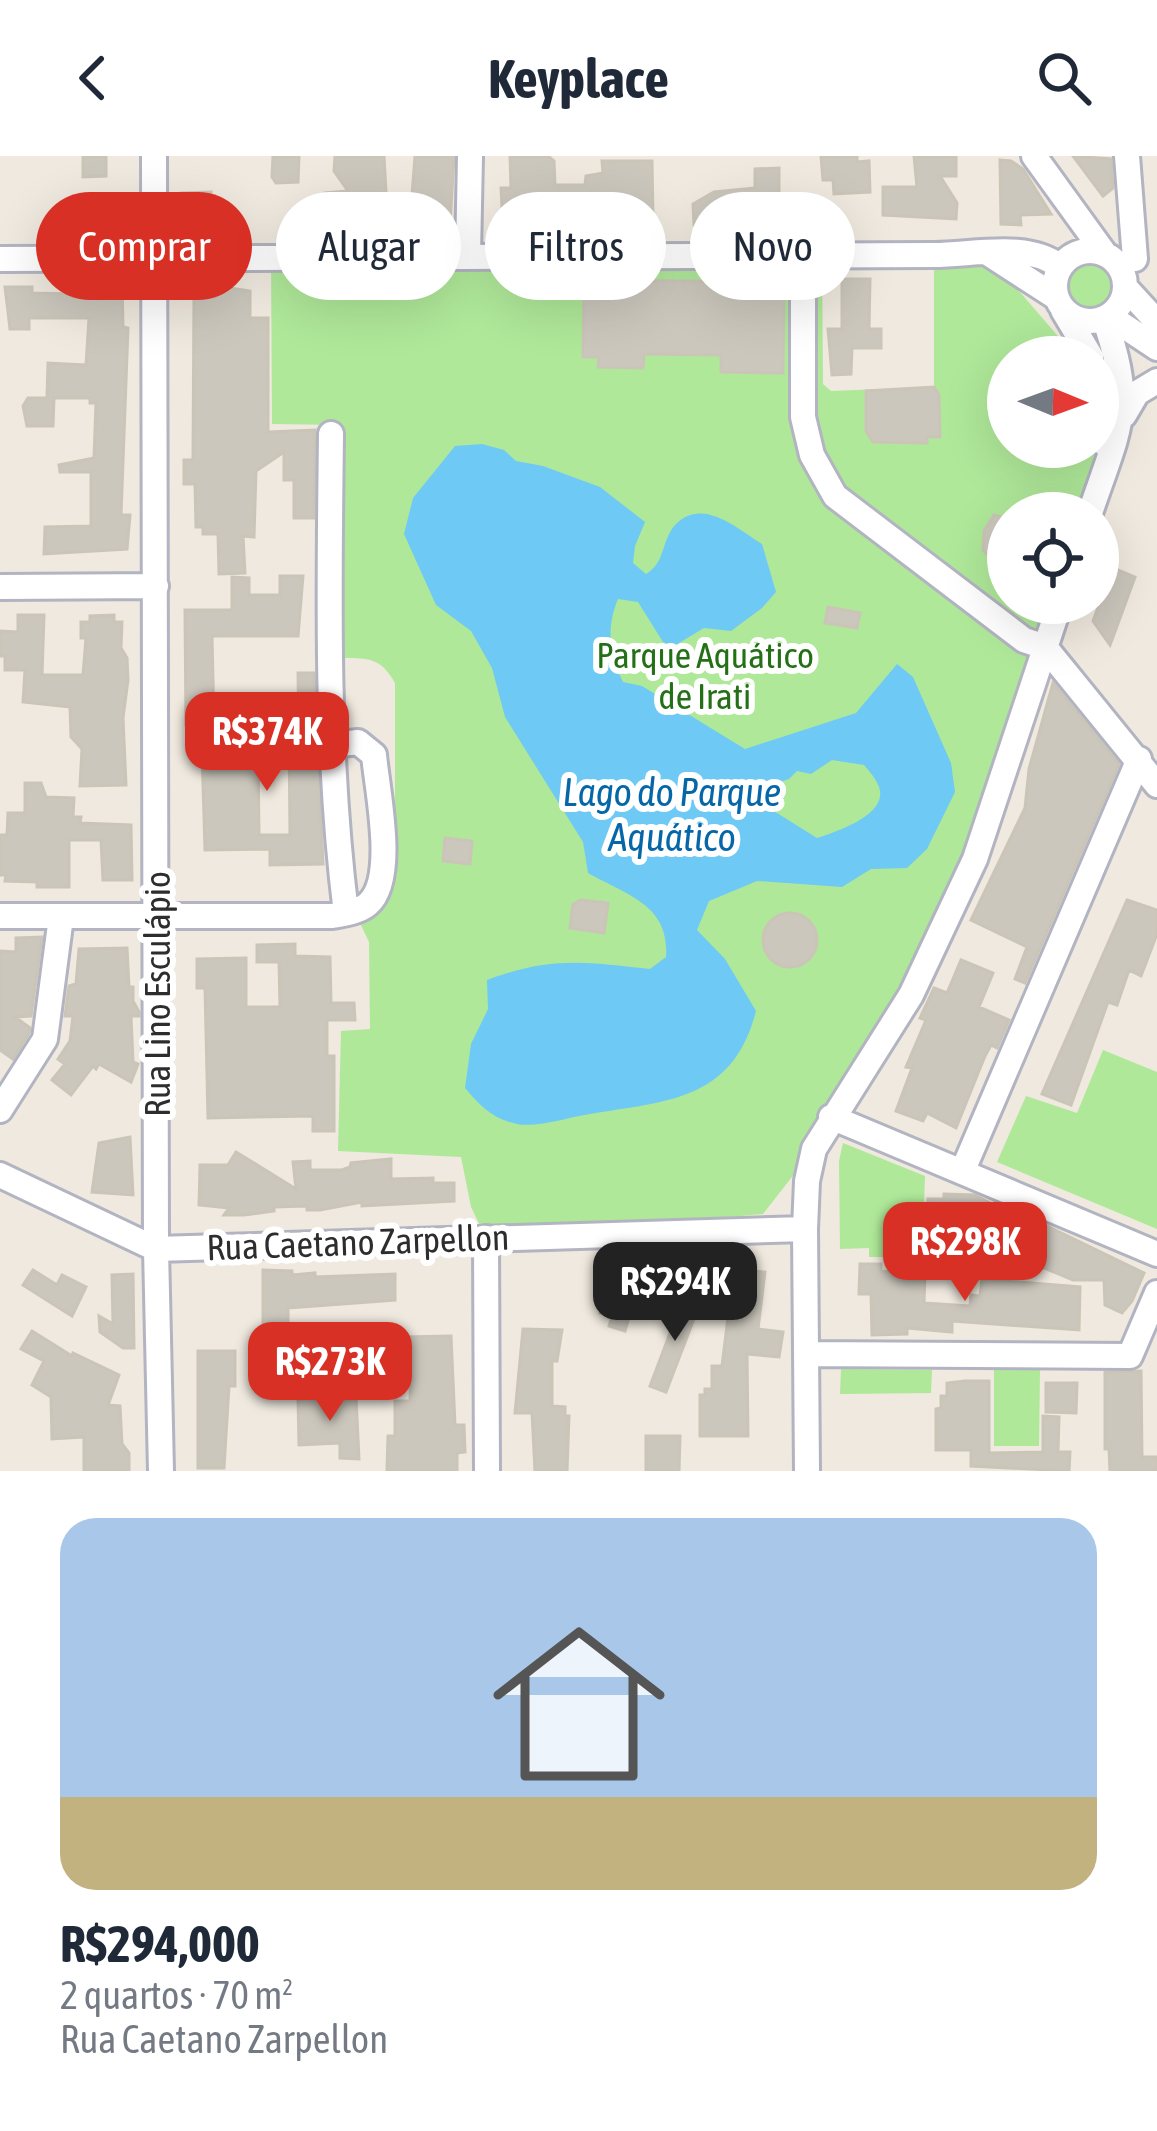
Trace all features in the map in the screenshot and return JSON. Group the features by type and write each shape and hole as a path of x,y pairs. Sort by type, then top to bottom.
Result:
{"street":[{"name":"Rua Lino Esculápio","path":"154,156 154,192"},
{"path":"468,256 470,156"},
{"path":"1034,156 1062,194 1129,265 1157,322"},
{"path":"989,254 1077,319 1106,317 1118,307 1129,265 1126,156"},
{"path":"1062,194 1073,235 1054,288 1079,336"},
{"path":"1064,263 1085,250 1129,265"},
{"path":"855,254 1022,251 1064,263"},
{"path":"252,258 690,255"},
{"path":"0,259 36,259"},
{"name":"Rua Lino Esculápio","path":"154,300 156,1249 161,1471"},
{"path":"803,300 802,417 812,454 836,496 1024,640 1045,647 1157,785"},
{"path":"1106,317 1157,349"},
{"path":"1106,317 1124,388 1123,417"},
{"path":"1097,492 1123,417 1137,393 1157,381"},
{"path":"331,434 329,658 346,914"},
{"path":"1103,468 1103,476"},
{"path":"0,587 156,586"},
{"path":"807,1471 807,1181 814,1149 911,994 975,859 1053,624"},
{"path":"0,916 346,914 370,903 384,864 374,755 358,742 333,745"},
{"path":"963,1170 1139,760"},
{"path":"0,1110 45,1039 61,917"},
{"path":"831,1117 1157,1254"},
{"name":"Rua Caetano Zarpellon","path":"0,1174 156,1249 806,1229"},
{"path":"485,1238 488,1471"},
{"path":"807,1354 1130,1356 1157,1293"}],"green space":[{"name":"Parque Aquático de Irati","path":"934,255 988,255 1058,336 987,336 987,468 1092,468 1091,479 1086,492 987,492 987,624 1040,624 1019,683 997,779 969,854 905,985 795,1173 763,1214 486,1238 471,1207 461,1157 338,1151 341,1031 370,1029 369,942 360,923 337,914 387,893 395,870 395,683 373,661 342,658 339,425 272,424 271,258 276,258 276,300 461,300 461,257 485,257 485,300 666,300 666,256 690,256 690,300 822,300 823,384 831,391 934,387"},
{"path":"1088,256 1108,265 1117,285 1108,305 1088,314 1068,305 1059,285 1068,265"},
{"path":"1103,1050 1157,1072 1157,1229 997,1162 1026,1096 1077,1113"},
{"path":"843,1143 925,1176 922,1257 869,1257 869,1248 840,1249"},
{"path":"841,1369 932,1370 931,1393 840,1394"},
{"path":"1040,1369 1039,1446 994,1446 994,1370"}],"water":[{"name":"Lago do Parque Aquático","path":"482,444 504,450 516,461 600,487 645,522 633,563 646,574 657,564 675,525 697,514 720,518 762,544 776,592 731,631 704,628 674,646 663,642 638,602 618,599 611,641 623,682 642,686 745,749 856,713 897,664 913,677 951,763 955,792 927,849 907,868 871,869 842,887 757,881 709,901 697,930 725,959 756,1011 731,1063 714,1080 693,1091 525,1125 494,1115 465,1088 471,1044 488,1009 487,980 531,967 568,963 650,969 666,957 661,925 653,913 588,873 583,842 505,717 492,668 471,631 436,605 404,534 413,498 455,446","holes":["832,760 864,765 878,784 879,800 867,815 846,827 817,838 769,808 777,783 797,771 811,774"]}],"building":[{"path":"83,156 106,156 106,176 83,177"},
{"path":"273,156 299,156 298,182 276,183"},
{"path":"335,156 384,156 386,192 336,192 348,191 334,171"},
{"path":"415,156 454,156 452,192 412,192"},
{"path":"510,156 548,156 554,161 555,185 585,185 586,176 603,173 602,161 652,161 653,192 501,192 501,188 511,188"},
{"path":"821,156 857,156 857,162 869,161 870,192 834,192 833,180 823,180"},
{"path":"914,156 956,156 956,176 940,176 957,203 956,219 883,215 883,187 917,187"},
{"path":"1073,156 1111,159 1113,188 1103,196"},
{"path":"1000,160 1023,169 1051,214 1020,215 1021,225 1001,224"},
{"path":"779,168 779,192 714,192 755,188 755,169"},
{"path":"855,279 870,279 869,329 881,329 881,348 852,348 851,374 832,375 828,329 842,329 842,300 855,300"},
{"path":"666,281 690,281 690,300 784,300 783,373 721,372 721,355 644,354 643,368 598,367 599,357 583,357 584,300 666,300"},
{"path":"5,287 32,287 36,300 122,300 123,327 128,328 121,515 130,515 127,549 44,554 45,527 91,526 91,472 60,472 59,465 94,458 96,403 90,403 90,398 54,398 53,426 27,426 23,406 28,398 47,398 48,363 86,365 89,318 29,318 29,329 10,329"},
{"path":"194,300 250,300 250,318 268,318 268,432 315,430 314,518 294,518 294,480 284,480 284,452 256,471 254,537 243,536 245,573 219,574 218,534 203,534 203,527 196,527 195,484 184,484 184,460 193,460"},
{"path":"934,387 939,395 940,437 927,437 927,443 873,442 866,431 866,391"},
{"path":"1119,570 1135,577 1119,621"},
{"path":"280,576 303,576 298,636 212,636 214,724 186,725 185,610 232,610 232,577 249,578 249,595 280,595"},
{"path":"828,607 860,613 857,628 825,623"},
{"path":"18,615 44,615 42,675 83,675 86,638 81,638 81,622 90,622 90,616 114,615 114,622 122,622 121,648 127,658 128,680 123,718 126,785 80,786 82,749 71,737 70,707 23,702 25,670 5,670 5,656 0,656 0,631 18,632"},
{"path":"1095,624 1118,624 1110,645"},
{"path":"298,673 314,673 323,864 270,865 270,849 205,850 202,751 231,744 258,749 259,835 290,835 289,733 299,733"},
{"path":"1053,683 1119,764 1025,983 1015,979 1027,947 971,920 1025,808 1029,769"},
{"path":"25,783 41,783 46,797 74,798 73,817 81,817 80,823 131,825 132,880 103,880 101,840 69,840 69,887 5,881 6,875 0,875 0,835 7,835 8,813 25,813"},
{"path":"445,838 472,841 470,864 443,861"},
{"path":"581,900 608,903 604,933 570,928 573,904"},
{"path":"1127,900 1157,910 1157,934 1141,976 1129,970 1117,1005 1108,1002 1071,1105 1042,1094"},
{"path":"790,913 809,921 817,940 809,959 790,967 771,959 763,940 771,921"},
{"path":"42,937 31,1016 15,1017 30,1028 29,1033 13,1059 0,1050 0,951 16,952 16,938"},
{"path":"295,944 295,956 330,957 331,1003 354,1003 355,1020 327,1020 327,1056 334,1056 334,1131 313,1131 313,1116 208,1118 205,988 197,988 197,959 246,958 246,1007 280,1007 279,962 257,962 257,945"},
{"path":"127,948 129,987 133,987 139,1012 131,1016 133,1062 138,1064 131,1082 99,1064 96,1069 93,1066 71,1095 52,1080 65,1064 58,1059 70,1041 73,1016 65,1016 69,986 76,984 79,949"},
{"path":"961,960 993,973 979,1007 1009,1020 997,1048 991,1045 985,1056 956,1128 927,1113 923,1121 896,1111 912,1068 906,1067 926,1020 920,1018 934,988 947,993"},
{"path":"130,1137 133,1195 92,1192 99,1143"},
{"path":"236,1152 296,1189 293,1162 310,1161 310,1170 342,1170 351,1163 391,1159 391,1179 433,1178 433,1183 454,1183 454,1201 362,1206 362,1202 320,1210 274,1207 274,1211 244,1215 224,1215 229,1208 199,1205 200,1165 228,1165"},
{"path":"944,1194 975,1195 1008,1213 997,1242 965,1235 966,1252 927,1254 928,1199 944,1199"},
{"path":"1045,1225 1144,1273 1122,1313 1105,1305 1104,1280 1073,1280 1025,1260"},
{"path":"860,1264 925,1275 924,1303 970,1306 971,1295 980,1296 982,1279 1080,1287 1079,1330 952,1321 952,1332 907,1328 907,1334 872,1335 871,1294 859,1294"},
{"path":"734,1269 765,1272 758,1329 783,1332 779,1357 747,1354 748,1436 700,1436 700,1395 712,1389 712,1366 722,1366"},
{"path":"33,1270 57,1285 62,1275 86,1287 72,1316 23,1285"},
{"path":"263,1270 315,1273 315,1277 395,1274 395,1300 288,1308 288,1341 280,1341 280,1347 263,1347"},
{"path":"133,1274 134,1348 123,1348 100,1332 99,1316 113,1324 112,1275"},
{"path":"607,1291 634,1300 625,1331 609,1326 612,1317 600,1313"},
{"path":"684,1296 700,1303 666,1392 650,1386"},
{"path":"523,1329 562,1330 557,1361 552,1361 552,1406 565,1407 565,1416 569,1416 567,1471 535,1471 532,1413 515,1413"},
{"path":"32,1331 72,1356 119,1375 108,1405 120,1406 129,1471 84,1471 84,1437 52,1439 51,1397 32,1385 44,1361 21,1349"},
{"path":"451,1336 455,1425 464,1425 465,1452 457,1453 457,1471 387,1471 388,1436 395,1436 395,1401 410,1401 411,1358 403,1358 403,1337"},
{"path":"198,1351 235,1351 224,1468 198,1468"},
{"path":"1141,1371 1142,1457 1157,1457 1157,1471 1110,1471 1109,1449 1105,1449 1105,1372"},
{"path":"989,1381 989,1453 1043,1452 1043,1416 1059,1417 1058,1452 1070,1452 1069,1471 971,1466 971,1450 936,1450 936,1409 941,1408 941,1396 947,1396 947,1383"},
{"path":"1046,1383 1077,1383 1076,1413 1046,1412"},
{"path":"356,1397 359,1459 340,1458 340,1443 299,1445 298,1398"},
{"path":"646,1436 680,1436 679,1471 646,1471"}]}
